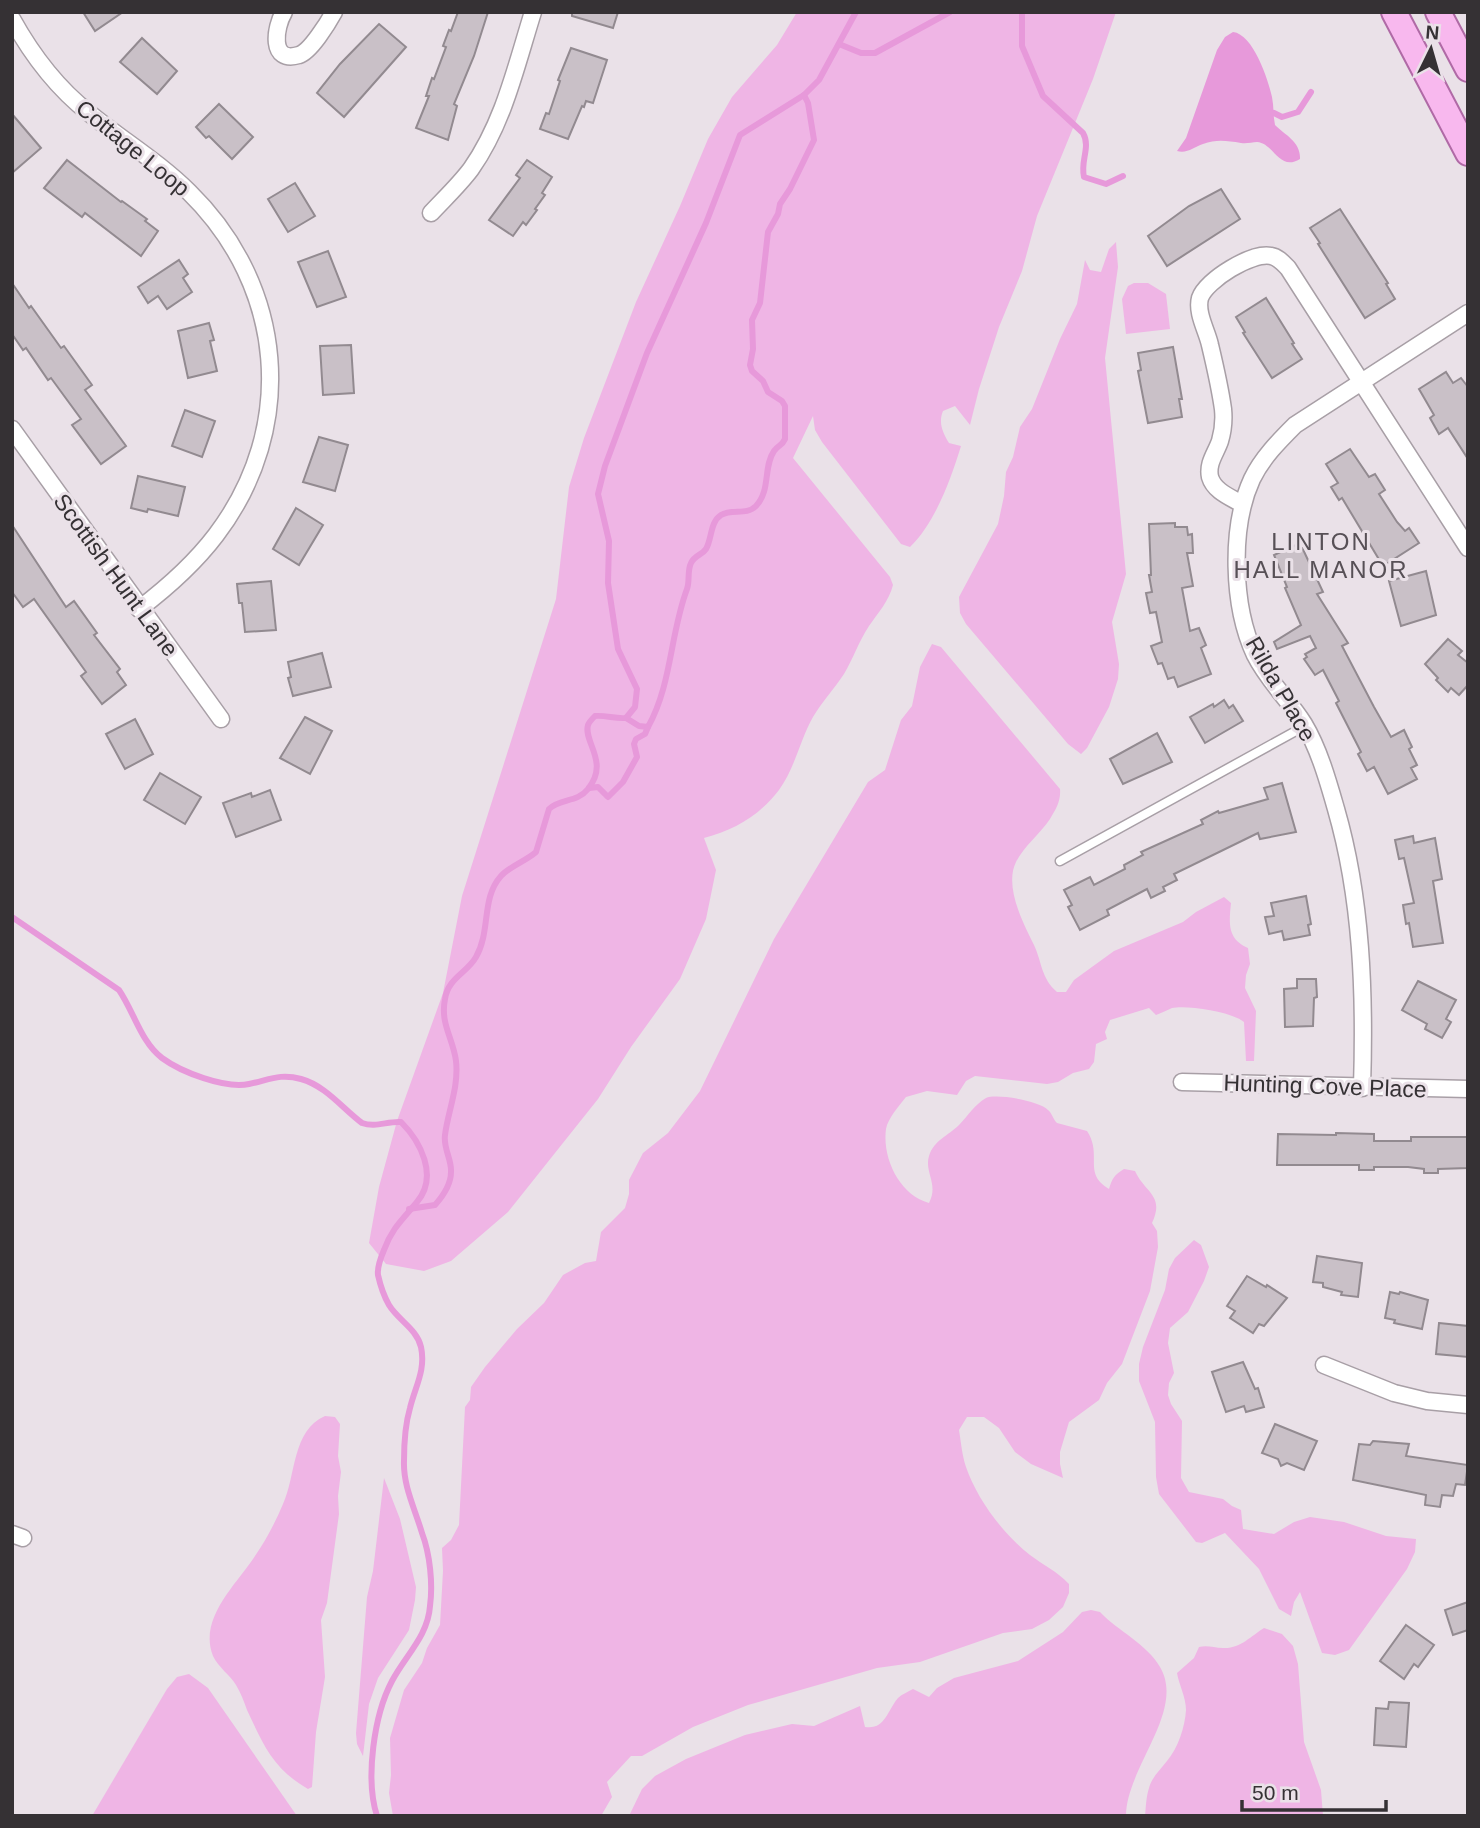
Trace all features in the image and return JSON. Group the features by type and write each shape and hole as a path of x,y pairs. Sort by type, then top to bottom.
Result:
{"main road":[{"path":"1394,12 1468,153"},
{"path":"1438,12 1468,69"}],"street":[{"path":"284,12 275,36 276,44 289,56 307,51 334,12"},
{"path":"430,214 464,178 490,138 505,106 533,12"},
{"name":"Cottage Loop","path":"12,19 43,67 70,97 160,166 210,214 237,251 247,270 266,330 270,392 265,426 255,461 241,492 217,534 193,563 166,589 139,609"},
{"path":"1242,504 1214,485 1210,476 1210,466 1220,442 1224,419 1199,300 1210,283 1256,256 1270,256 1279,259 1288,268 1468,548"},
{"name":"Rilda Place","path":"1362,1088 1362,959 1353,886 1336,810 1321,762 1305,726 1265,673 1246,632 1239,595 1237,560 1242,504 1253,476 1272,448 1295,425 1468,313"},
{"name":"Scottish Hunt Lane","path":"12,429 139,609 221,719"},
{"name":"Hunting Cove Place","path":"1182,1082 1468,1089"},
{"path":"1324,1365 1394,1393 1427,1401 1468,1405"}],"lane":[{"path":"1060,861 1305,726"}],"shaded area":[{"path":"797,12 1116,12 1093,79 1037,216 1022,271 999,327 970,425 955,406 943,411 941,424 949,443 961,446 941,500 927,526 910,547 901,544 822,442 815,430 813,416 793,458 890,577 893,585 844,674 813,717 779,790 745,821 704,838 716,870 706,919 680,979 598,1099 508,1212 451,1261 424,1271 386,1264 369,1243 379,1187 397,1121 443,993 462,896 556,599 569,487 584,438 636,302 708,139 732,97 777,45"},
{"path":"1233,32 1247,40 1258,58 1272,97 1275,125 1295,143 1300,159 1287,162 1257,142 1213,141 1187,151 1177,151 1186,138 1217,50 1225,37"},
{"path":"1116,242 1118,267 1105,358 1126,574 1112,622 1119,664 1118,679 1109,707 1081,754 1068,744 966,624 960,613 959,597 998,524 1006,472 1013,457 1020,427 1032,409 1077,304 1085,260 1090,270 1101,272 1109,249"},
{"path":"1148,283 1166,294 1170,329 1126,334 1122,299 1128,286"},
{"path":"932,644 941,647 1060,789 1059,801 1050,819 1016,862 1012,882 1020,915 1045,975 1057,992 1066,992 1074,980 1114,951 1183,922 1224,897 1231,903 1230,924 1233,935 1248,948 1250,964 1245,988 1256,1011 1254,1061 1246,1061 1244,1022 1238,1018 1210,1010 1188,1008 1172,1008 1156,1015 1149,1008 1110,1020 1105,1032 1107,1039 1096,1044 1094,1062 1089,1069 1047,1084 975,1076 966,1081 957,1095 927,1091 906,1097 887,1125 887,1152 895,1174 909,1192 929,1203 933,1190 928,1162 934,1146 982,1101 999,1096 1036,1104 1049,1111 1057,1123 1087,1131 1093,1148 1094,1170 1101,1183 1109,1189 1121,1171 1135,1171 1155,1200 1152,1223 1157,1231 1158,1247 1150,1291 1122,1364 1107,1383 1099,1400 1069,1422 1060,1452 1063,1478 1031,1464 1015,1452 999,1428 984,1417 967,1417 959,1430 966,1467 992,1515 1020,1547 1069,1584 1069,1593 1063,1607 1049,1620 1032,1629 1003,1633 920,1662 877,1668 748,1705 693,1727 642,1756 631,1756 607,1782 612,1797 601,1816 393,1816 389,1793 390,1738 404,1690 422,1663 440,1625 442,1548 451,1540 459,1525 465,1407 470,1400 471,1387 517,1329 544,1303 563,1275 585,1263 596,1261 601,1232 625,1208 629,1180 643,1153 668,1133 700,1091 774,939 868,782 885,770 901,720 912,706 920,667"},
{"path":"1194,1240 1201,1245 1209,1267 1188,1312 1170,1328 1168,1343 1174,1373 1169,1383 1168,1395 1182,1421 1181,1478 1189,1492 1223,1499 1241,1510 1243,1529 1274,1534 1294,1522 1310,1517 1344,1522 1386,1536 1416,1539 1415,1552 1407,1569 1349,1650 1335,1655 1322,1653 1300,1592 1294,1602 1291,1616 1279,1609 1259,1569 1225,1533 1202,1543 1196,1542 1159,1494 1155,1422 1139,1381 1139,1364 1165,1290 1169,1269 1175,1258"},
{"path":"325,1416 335,1417 340,1424 338,1456 341,1472 339,1514 327,1603 321,1620 325,1677 316,1732 312,1787 308,1789 286,1773 270,1755 238,1688 213,1656 210,1642 215,1615 259,1550 280,1511 296,1455 306,1432"},
{"path":"384,1478 400,1519 416,1587 409,1630 378,1678 369,1704 363,1756 357,1744 356,1733 367,1597 373,1571"},
{"path":"1082,1612 1100,1612 1148,1651 1160,1667 1166,1684 1166,1702 1161,1721 1135,1779 1126,1816 629,1816 642,1789 655,1776 686,1759 745,1735 792,1724 814,1726 860,1706 865,1727 877,1726 898,1698 905,1693 913,1689 929,1697 937,1688 954,1678 1018,1661 1063,1632"},
{"path":"1264,1628 1282,1634 1293,1646 1298,1664 1304,1742 1321,1790 1323,1816 1145,1816 1150,1784 1171,1756 1184,1723 1186,1705 1177,1673 1194,1658 1199,1647 1229,1648"},
{"path":"189,1674 208,1688 297,1816 92,1816 167,1689 177,1677"}],"building":[{"path":"83,12 123,12 95,31"},
{"path":"458,12 488,12 474,56 454,104 457,106 448,140 416,128 429,96 426,96 432,78 434,79 446,47 443,46"},
{"path":"572,12 618,12 613,28 572,16"},
{"path":"379,24 406,47 344,117 317,93 340,64"},
{"path":"142,38 177,71 157,94 120,62"},
{"path":"571,48 607,60 593,103 586,101 584,107 582,106 568,139 540,129 546,113 549,114 560,81 558,80"},
{"path":"219,104 253,137 232,159 196,127"},
{"path":"12,114 41,148 12,173"},
{"path":"67,160 147,219 145,221 158,231 141,256 85,213 82,217 44,188"},
{"path":"527,160 552,177 542,193 545,195 535,209 537,210 526,225 523,222 513,236 489,220 520,178 516,175"},
{"path":"295,183 315,216 288,232 268,199"},
{"path":"1221,189 1240,219 1167,266 1148,236 1189,206"},
{"path":"1340,209 1388,283 1386,284 1395,299 1365,318 1310,228"},
{"path":"328,251 346,297 317,307 298,262"},
{"path":"179,260 188,274 183,278 192,292 167,309 158,296 148,303 138,287"},
{"path":"12,283 92,385 85,390 126,446 101,464 72,425 81,419 51,378 48,380 26,348 23,350 12,334"},
{"path":"1266,298 1302,359 1272,378 1243,333 1245,332 1236,317"},
{"path":"209,323 214,340 210,341 217,371 188,378 178,331"},
{"path":"351,345 354,393 323,395 320,346"},
{"path":"1173,347 1182,399 1179,399 1182,417 1148,423 1138,371 1141,370 1138,353"},
{"path":"1446,372 1453,383 1461,378 1468,387 1468,459 1448,428 1439,434 1430,418 1434,415 1419,389"},
{"path":"185,410 215,421 202,457 172,446"},
{"path":"319,437 348,445 335,491 303,482"},
{"path":"1350,449 1369,477 1375,474 1385,490 1379,494 1397,522 1405,531 1409,528 1419,543 1383,566 1342,498 1339,500 1331,487 1338,483 1326,464"},
{"path":"138,476 185,487 178,516 131,508"},
{"path":"296,508 323,525 299,565 273,549"},
{"path":"1175,523 1175,527 1187,527 1188,535 1192,534 1193,553 1187,553 1193,586 1182,588 1190,631 1199,628 1206,645 1201,648 1211,674 1178,687 1174,677 1168,679 1162,663 1158,664 1151,646 1162,642 1156,612 1150,613 1146,593 1152,592 1149,575 1149,524"},
{"path":"12,525 66,607 74,601 97,633 94,635 120,669 117,672 126,685 102,704 81,676 86,672 34,599 23,607 12,592"},
{"path":"1300,543 1323,592 1317,594 1348,643 1342,646 1374,707 1391,737 1404,730 1412,747 1409,749 1417,765 1411,768 1417,779 1388,794 1374,767 1367,771 1358,754 1361,752 1323,670 1315,675 1304,659 1307,657 1305,654 1316,648 1310,636 1277,649 1274,642 1301,625 1274,555"},
{"path":"1426,571 1436,615 1401,626 1389,581"},
{"path":"271,581 276,630 245,632 237,584"},
{"path":"1448,639 1462,651 1458,655 1468,663 1468,685 1459,695 1451,688 1448,692 1425,664"},
{"path":"322,653 331,687 293,696 288,678 291,677 288,662"},
{"path":"1224,700 1229,708 1233,705 1243,721 1205,743 1190,717"},
{"path":"305,717 332,731 310,774 280,758"},
{"path":"135,719 153,754 125,769 106,734"},
{"path":"1157,733 1172,762 1123,784 1110,759"},
{"path":"160,773 201,797 185,824 144,800"},
{"path":"1282,783 1296,832 1260,839 1258,833 1174,874 1177,880 1163,887 1165,891 1151,898 1147,889 1107,910 1109,915 1080,930 1068,907 1072,905 1064,890 1090,877 1094,885 1125,869 1124,865 1143,855 1141,852 1203,824 1201,820 1218,811 1219,813 1268,799 1264,788"},
{"path":"270,790 281,820 236,837 223,803 251,793 252,797"},
{"path":"1413,836 1414,843 1435,838 1442,879 1433,881 1443,943 1413,947 1409,923 1406,924 1403,905 1414,903 1404,858 1399,859 1395,840"},
{"path":"1306,896 1311,924 1308,925 1310,935 1284,940 1282,931 1269,934 1265,917 1274,916 1271,903"},
{"path":"1297,979 1316,979 1317,997 1314,998 1313,1026 1285,1027 1284,989 1297,988"},
{"path":"1418,981 1456,1000 1446,1019 1451,1022 1442,1038 1425,1029 1427,1024 1402,1010"},
{"path":"1278,1134 1374,1134 1374,1141 1411,1141 1411,1137 1468,1137 1468,1168 1438,1169 1438,1173 1424,1173 1424,1169 1408,1167 1359,1170 1359,1165 1277,1165"},
{"path":"1317,1256 1362,1263 1358,1297 1341,1295 1342,1292 1323,1287 1323,1283 1313,1282"},
{"path":"1247,1276 1287,1298 1264,1326 1259,1324 1253,1333 1230,1318 1235,1311 1227,1306"},
{"path":"1390,1292 1428,1300 1422,1329 1394,1323 1395,1320 1385,1318"},
{"path":"1439,1323 1468,1326 1468,1357 1436,1354"},
{"path":"1243,1362 1255,1389 1258,1388 1264,1407 1246,1412 1244,1406 1226,1412 1212,1372"},
{"path":"1275,1424 1317,1441 1304,1470 1287,1463 1281,1466 1278,1459 1262,1453"},
{"path":"1373,1441 1409,1444 1406,1456 1468,1465 1465,1485 1456,1484 1453,1496 1442,1495 1440,1507 1425,1505 1426,1495 1353,1480 1359,1444 1370,1445"},
{"path":"1468,1602 1468,1630 1453,1635 1445,1610"},
{"path":"1406,1625 1434,1645 1418,1667 1414,1664 1404,1679 1380,1661"},
{"path":"1389,1702 1409,1703 1406,1747 1374,1745 1376,1708 1388,1709"}],"waterway":[{"path":"409,1209 435,1205 450,1181 451,1167 445,1135 457,1071 444,1016 445,999 450,986 472,963 481,947 488,904 495,885 505,872 536,852 549,809 584,793 594,779 596,761 587,732 591,720 595,716 626,718 635,707 637,689 618,649 608,583 609,541 598,494 605,466 647,353 706,223 740,135 804,95 819,80 856,12"},
{"path":"839,44 861,53 875,53 950,12"},
{"path":"1022,12 1022,46 1043,96 1083,133 1085,138 1084,177 1106,184 1123,176"},
{"path":"1274,113 1282,117 1298,112 1311,92"},
{"path":"626,718 639,726 648,727 662,694 691,563 706,549 717,518 725,513 748,511 761,500 771,457 785,439 785,406 768,392 750,365 753,349 752,320 760,303 768,232 814,140 808,103 804,95"},
{"path":"589,788 598,787 608,797 623,782 637,757 634,744 636,739 645,734 648,727"},
{"path":"12,917 119,990 149,1044 170,1063 192,1074 228,1084 249,1084 281,1077 294,1077 310,1082 362,1123 372,1125 401,1122 420,1149 427,1170 423,1192 391,1236 381,1259 378,1275 389,1305 416,1335 421,1347 421,1371 406,1428 404,1470 427,1550 431,1597 425,1627 392,1681 380,1711 372,1766 373,1801 377,1816"}],"district":[{"name":"LINTON HALL MANOR","path":"1321,556"}]}
